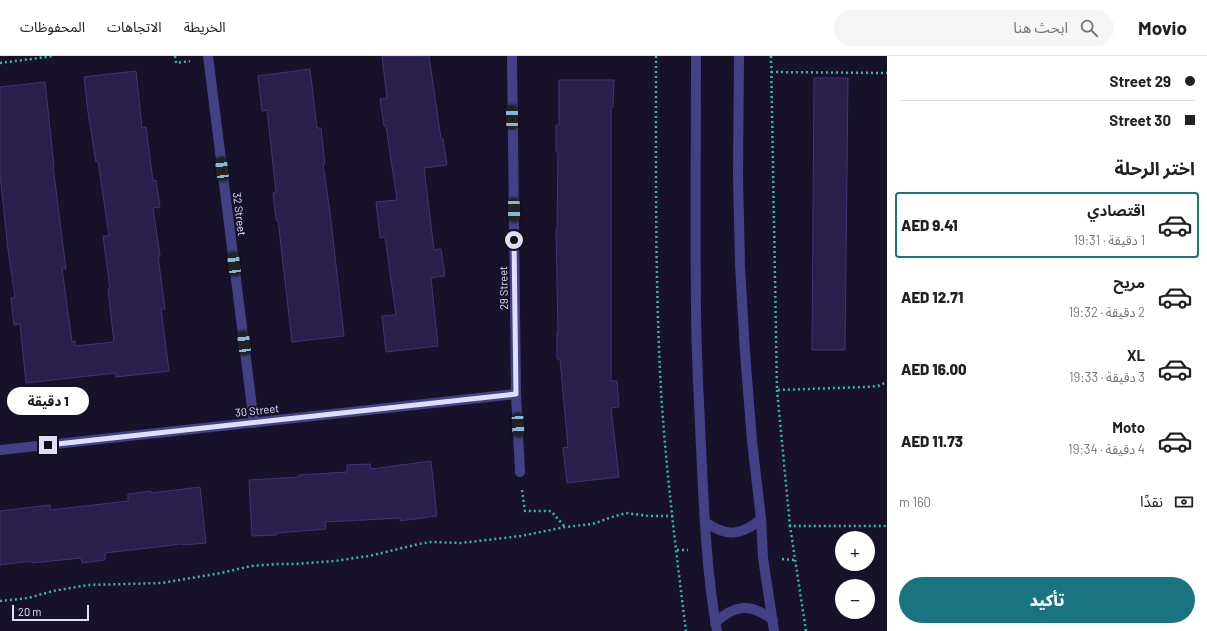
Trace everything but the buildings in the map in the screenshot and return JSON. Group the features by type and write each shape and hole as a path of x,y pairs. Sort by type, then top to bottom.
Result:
{"street":[{"name":"32 Street","path":"208,56 254,423"},
{"name":"29 Street","path":"512,56 516,394 520,472"},
{"path":"696,56 696,306 705,522 709,573 716,627"},
{"path":"739,56 738,176 740,265 745,353 751,434 761,519 763,558 774,631"},
{"name":"30 Street","path":"0,450 516,394"},
{"path":"705,522 715,530 727,533 740,532 752,528 761,519"},
{"path":"716,627 725,614 737,608 750,608 762,612 773,620"}],"path":[{"path":"0,63 54,56"},
{"path":"656,56 658,308 661,392 686,631"},
{"path":"771,56 777,390 790,526 806,631"},
{"path":"771,72 887,73"},
{"path":"777,390 866,387 878,386 887,382"},
{"path":"520,472 525,511 551,511 565,527"},
{"path":"0,601 28,598 76,587 162,582 221,573 251,566 334,561 369,556 425,543 461,542 521,536 565,527 593,524 626,513 649,516 673,516"},
{"path":"790,526 887,526"}],"route":[{"path":"48,445 516,394 514,240"}]}
